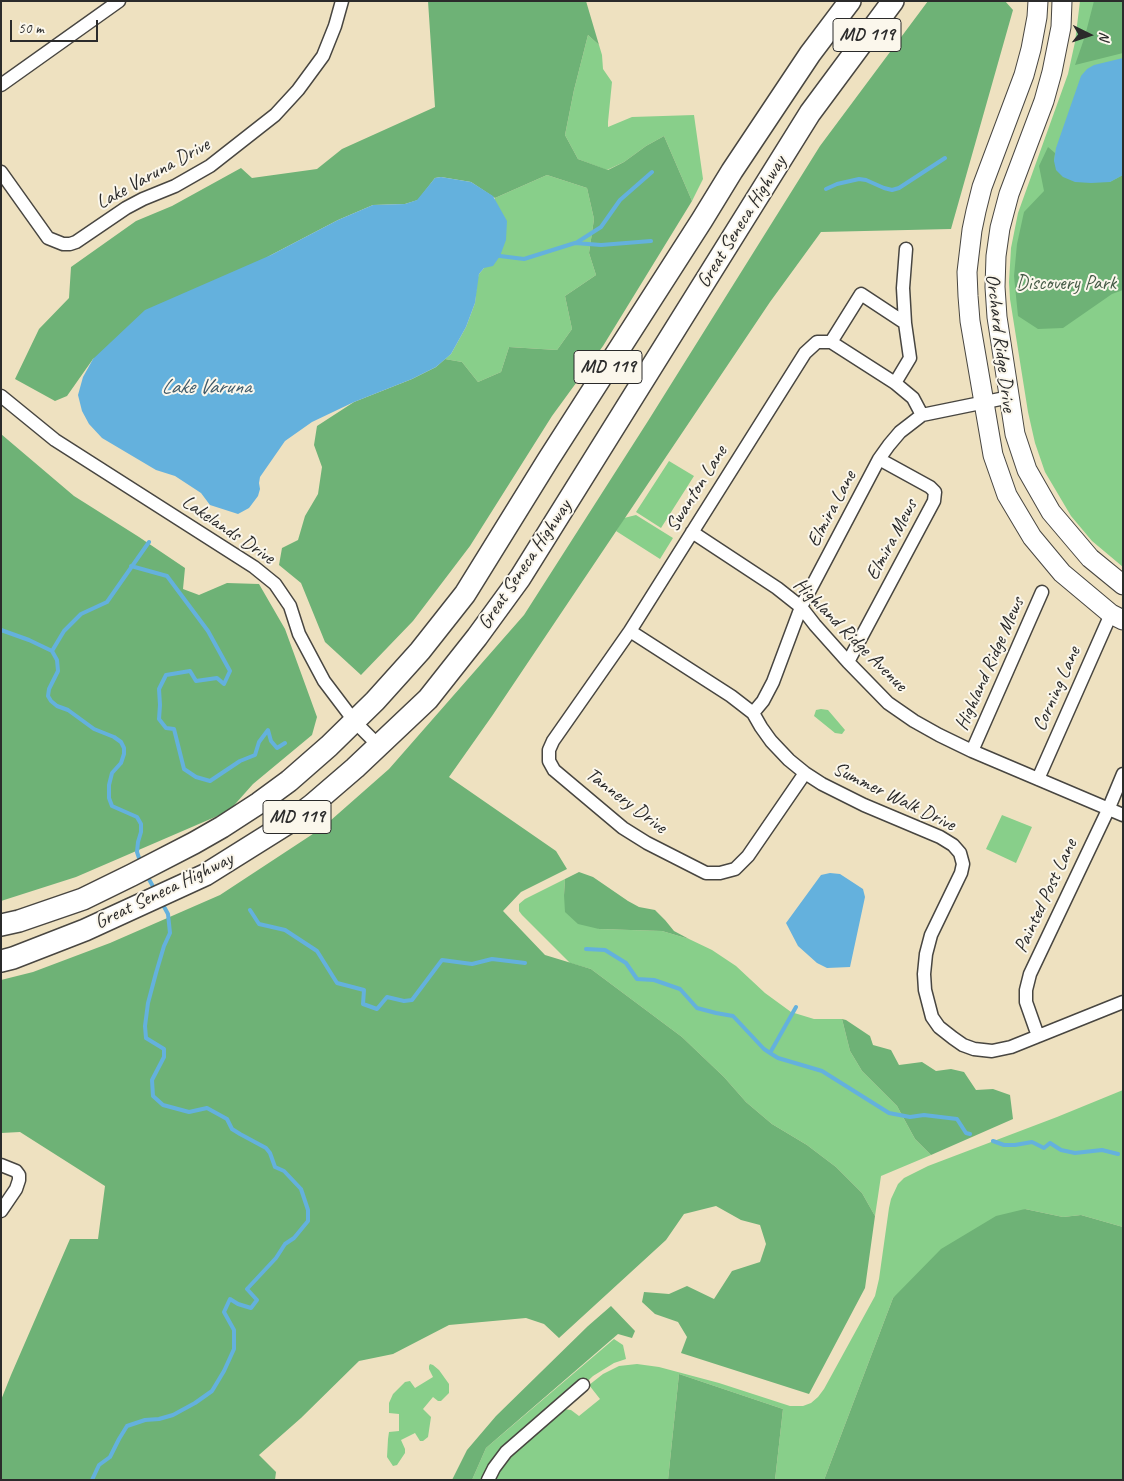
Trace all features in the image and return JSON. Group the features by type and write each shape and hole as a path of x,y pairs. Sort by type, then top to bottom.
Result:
{"main road":[{"name":"Great Seneca Highway","path":"1,925 19,921 83,899 194,843 259,803 289,781 355,722 420,651 465,594 732,171 810,54 850,1"},
{"name":"Great Seneca Highway","path":"1,961 85,930 205,875 288,824 379,746 428,699 520,578 810,113 893,1"}],"street":[{"path":"1,85 119,1"},
{"name":"Lake Varuna Drive","path":"1,172 48,238 63,244 76,242 143,198 176,186 210,166 275,115 298,90 323,56 335,26 342,1"},
{"name":"Orchard Ridge Drive","path":"1038,1 1031,49 1024,75 982,187 972,230 968,272 970,320 993,455 1008,495 1032,537 1062,572 1117,617"},
{"name":"Orchard Ridge Drive","path":"1062,1 1059,40 1052,72 1044,101 1009,194 1000,228 996,256 997,317 1015,434 1027,470 1051,512 1090,558 1123,585"},
{"path":"895,383 910,358 903,288 906,250"},
{"path":"905,323 861,294 831,342 895,383 913,398 922,415"},
{"name":"Swanton Lane","path":"554,770 549,761 549,750 553,741 630,631 805,353 817,342 831,342"},
{"name":"Lakelands Drive","path":"1,396 55,440 254,567 275,584 290,606 299,634 324,682 355,722 379,746"},
{"name":"Elmira Lane","path":"754,713 773,682 801,607 879,459 889,445 900,432 922,415 1010,397"},
{"name":"Elmira Mews","path":"848,662 934,501 935,492 930,487 879,459"},
{"name":"Highland Ridge Avenue","path":"692,532 777,588 801,607 848,662 888,703 914,721 972,751 1123,815"},
{"name":"Highland Ridge Mews","path":"972,751 1042,592"},
{"name":"Corning Lane","path":"1038,779 1117,617"},
{"name":"Summer Walk Drive","path":"630,631 754,713 771,741 805,773 822,784 864,805 940,837 953,845 960,853 961,872 931,935 926,954 925,990 932,1017 939,1027 963,1045 974,1049 992,1051 1010,1047 1123,1002"},
{"name":"Tannery Drive","path":"554,770 624,828 647,843 706,873 720,873 734,868 748,856 805,773"},
{"name":"Painted Post Lane","path":"1038,1036 1026,1002 1026,990 1030,974 1108,810 1123,774"},
{"path":"1,1165 16,1171 19,1180 16,1189 1,1211"},
{"path":"488,1480 506,1452 583,1385"}],"green space":[{"path":"428,1 586,1 599,45 588,35 565,135 578,159 608,170 664,136 692,201 603,346 552,416 470,546 413,621 361,675 325,642 301,583 279,565 282,548 298,540 305,516 318,494 322,467 314,445 317,426 354,402 412,379 436,367 445,359 462,362 478,382 501,372 509,347 557,350 572,329 565,296 596,275 589,253 594,219 587,188 547,175 495,198 471,182 441,177 435,178 418,200 405,204 373,205 338,220 271,255 93,359 67,396 55,401 15,379 39,329 69,298 71,267 136,221 172,206 241,168 252,178 317,169 342,149 435,107"},
{"path":"928,1 1005,1 1013,10 951,229 821,232 770,302 449,777 556,851 567,869 521,892 503,911 545,955 591,969 682,1037 724,1077 746,1102 772,1124 807,1145 836,1167 862,1193 875,1216 865,1288 809,1394 681,1353 687,1337 678,1322 655,1314 642,1302 644,1292 669,1294 687,1286 714,1299 732,1271 760,1262 766,1244 760,1225 741,1220 716,1206 684,1214 666,1240 559,1338 544,1324 526,1318 449,1325 393,1354 359,1361 301,1418 259,1455 276,1472 275,1480 1,1480 1,1400 70,1239 98,1239 105,1186 20,1132 1,1133 1,980 33,972 110,943 220,895 322,828 389,769 524,615 820,146"},
{"name":"Discovery Park","path":"1080,1 1123,1 1123,567 1092,541 1071,516 1045,472 1035,443 1028,412 1010,299 1011,248 1018,213 1068,74 1075,42"},
{"path":"1094,1 1123,1 1123,53 1075,65 1085,36"},
{"path":"588,35 599,45 603,69 612,82 608,127 632,117 694,115 703,179 692,201 664,136 624,162 607,170 578,159 565,135"},
{"path":"1048,147 1055,153 1054,161 1110,182 1123,175 1123,290 1112,294 1063,328 1038,329 1018,316 1014,276 1017,244 1024,212 1044,191 1039,166"},
{"path":"547,175 587,188 594,219 589,253 596,275 565,296 572,329 557,350 509,347 501,372 478,382 462,362 445,359 451,354 466,327 475,303 477,280 484,268 495,198"},
{"path":"1,434 74,496 185,568 183,589 199,595 227,583 259,584 285,629 317,717 312,735 253,784 229,811 76,877 1,901"},
{"path":"669,461 694,476 661,528 636,512"},
{"path":"636,515 673,538 660,559 616,531 624,518"},
{"path":"816,710 828,710 845,730 842,734 835,733 814,716"},
{"path":"1002,815 1032,827 1016,863 986,849"},
{"path":"579,872 593,877 639,907 655,910 674,931 689,939 662,931 599,929 578,924 565,912 564,895 565,879"},
{"path":"565,879 564,895 599,929 662,931 689,939 712,950 736,966 765,993 791,1012 814,1019 842,1019 850,1051 862,1071 897,1106 915,1139 931,1155 881,1176 875,1216 862,1193 836,1167 807,1145 772,1124 746,1102 724,1077 682,1037 591,969 570,963 522,915 519,911 519,904 525,899"},
{"path":"842,1019 870,1036 873,1045 891,1050 899,1065 922,1062 936,1071 951,1069 964,1072 976,1090 993,1089 1010,1095 1013,1119 931,1155 915,1139 897,1106 862,1071 850,1051"},
{"path":"1123,1090 1123,1227 1081,1215 1063,1217 1025,1209 893,1298 824,1480 775,1480 783,1409 679,1374 668,1480 491,1480 500,1465 563,1409 571,1410 579,1416 600,1399 589,1385 603,1374 619,1366 637,1364 659,1367 719,1383 790,1406 803,1406 811,1403 824,1389 875,1296 889,1208 898,1184 904,1178 928,1166"},
{"path":"1025,1209 1063,1217 1081,1215 1123,1227 1123,1480 824,1480 893,1298 941,1249 996,1216"},
{"path":"611,1306 635,1331 632,1338 618,1334 486,1448 472,1480 452,1480 467,1450 496,1416"},
{"path":"614,1339 623,1345 626,1359 614,1363 593,1376 485,1480 472,1480 486,1448"},
{"path":"430,1364 439,1370 449,1384 449,1393 441,1401 433,1397 423,1409 431,1417 428,1437 420,1441 415,1433 401,1440 405,1453 397,1465 393,1466 387,1457 388,1439 389,1432 399,1431 399,1414 389,1413 389,1403 393,1394 405,1382 410,1381 415,1388 433,1377 429,1369"},
{"path":"679,1374 783,1409 775,1480 668,1480"}],"water":[{"path":"1123,58 1123,175 1110,182 1091,183 1075,182 1063,177 1056,170 1054,161 1056,148 1081,76 1094,65"},
{"name":"Lake Varuna","path":"441,177 471,182 493,196 507,221 506,240 500,256 493,266 484,268 479,274 475,303 466,327 451,354 436,367 312,422 285,441 260,477 258,496 249,508 238,514 210,505 201,493 175,476 156,470 102,438 89,424 82,411 78,395 83,377 93,359 145,310 271,255 338,220 373,205 405,204 417,200 435,178"},
{"path":"830,873 840,874 863,889 865,897 850,967 827,968 817,963 798,946 786,923 821,875"}],"waterway":[{"path":"826,189 837,184 859,179 892,190 899,188 945,158"},
{"path":"576,243 601,227 620,200 652,172"},
{"path":"500,256 524,259 575,243 601,245 651,241"},
{"path":"52,651 64,631 81,614 107,602 149,542"},
{"path":"131,566 167,576 208,631 230,671 224,684 217,678 196,681 190,671 166,675 159,689 159,719 166,728 174,729 184,769 196,777 210,781 240,761 255,755 259,742 268,730 271,741 277,748 285,743"},
{"path":"1,630 52,651 57,660 58,671 49,689 48,696 51,701 57,706 68,710 94,729 121,742 124,754 121,763 112,773 109,785 109,798 112,806 137,817 141,824 137,852 141,864"},
{"path":"146,874 155,890"},
{"path":"92,1480 99,1465 110,1457 127,1426 145,1420 173,1415 212,1391 234,1349 234,1330 224,1312 230,1299 251,1308 257,1300 247,1289 276,1258 285,1244 294,1238 308,1221 308,1210 301,1189 284,1171 275,1167 266,1148 232,1129 227,1119 207,1108 189,1112 163,1105 153,1096 152,1080 164,1057 164,1049 146,1038 145,1026 148,1003 156,973 170,933 168,914 162,903"},
{"path":"250,910 259,924 285,930 317,951 337,983 364,990 363,1004 377,1009 387,997 404,1001 412,1000 442,960 472,964 492,959 525,963"},
{"path":"586,949 605,950 626,963 637,979 654,980 680,989 697,1008 733,1016 764,1049 778,1058 822,1071 889,1113 910,1117 924,1115 957,1119 966,1133 970,1134"},
{"path":"770,1053 796,1007"},
{"path":"993,1141 1004,1145 1032,1142 1044,1148 1050,1143 1061,1150 1075,1153 1102,1150 1118,1154"}]}
